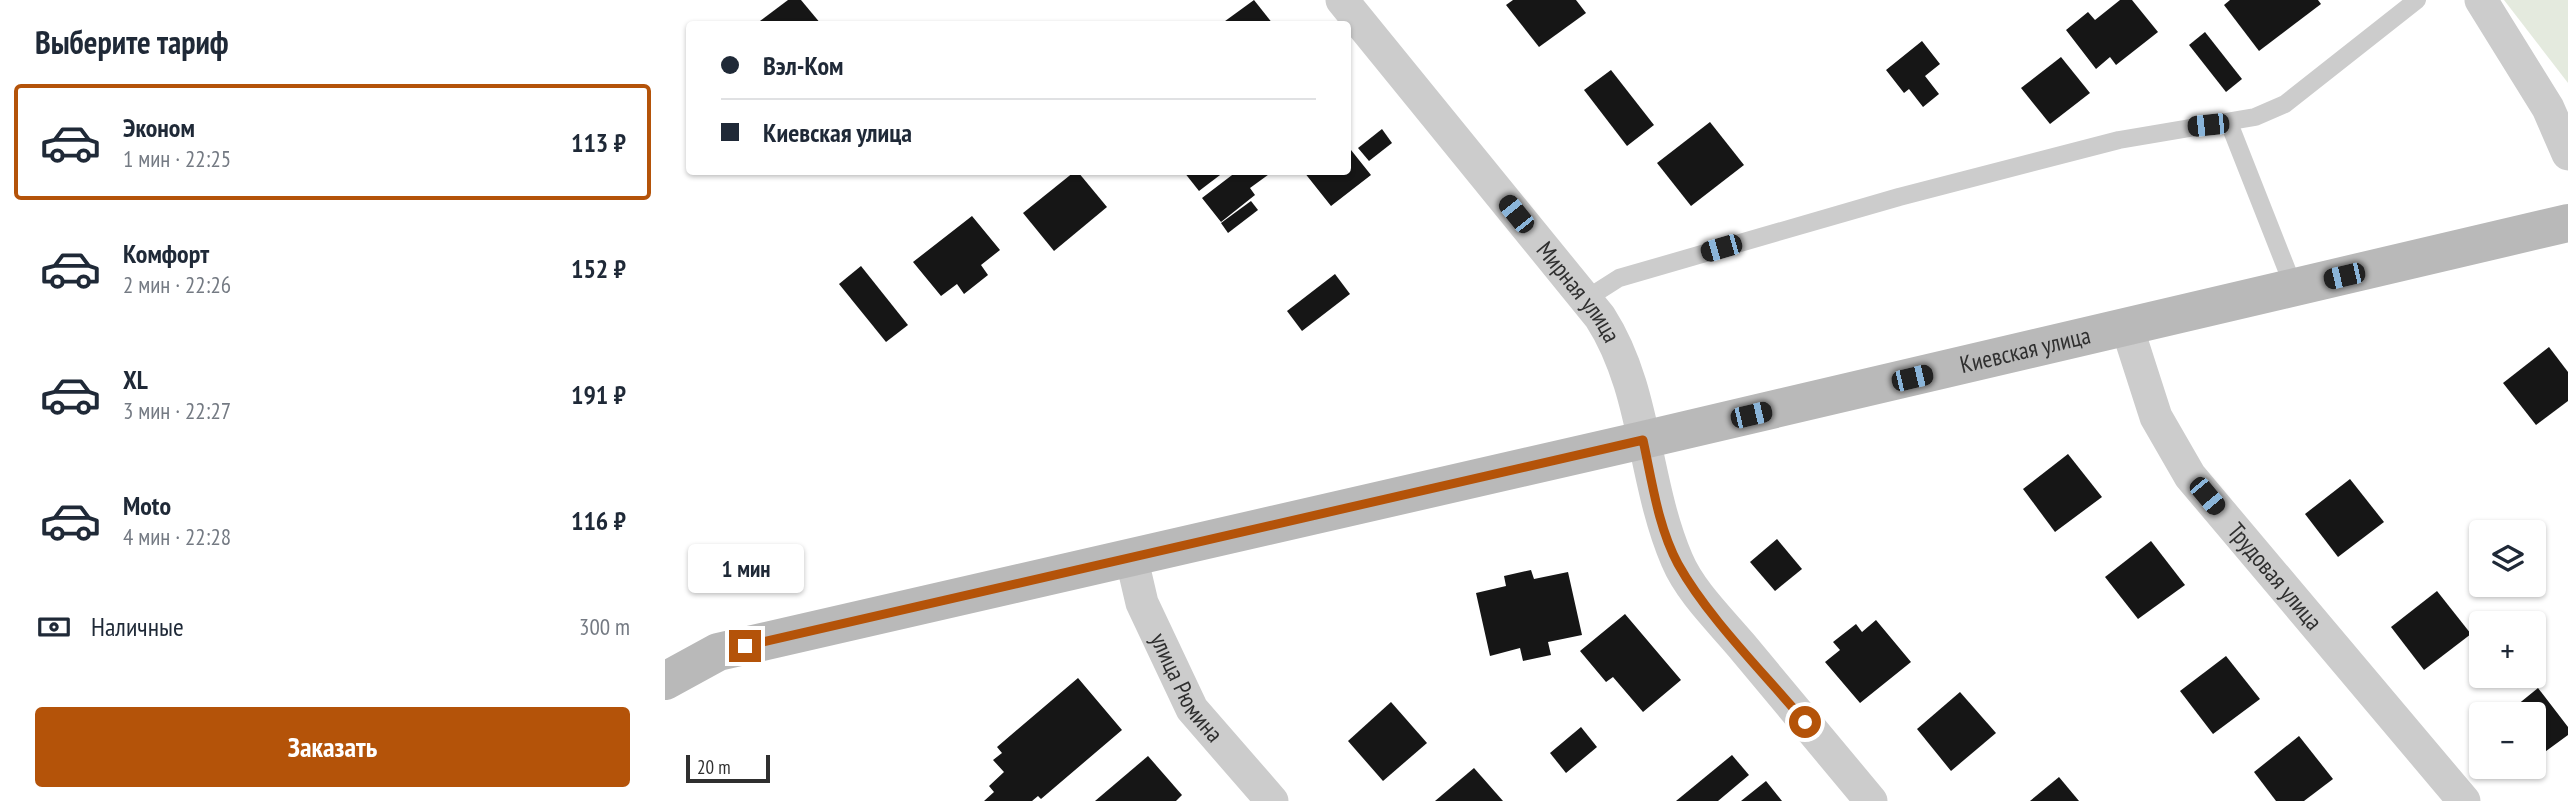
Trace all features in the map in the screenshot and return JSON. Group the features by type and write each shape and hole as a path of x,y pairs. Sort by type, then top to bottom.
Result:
{"main road":[{"name":"Киевская улица","path":"731,649 1643,440 2568,223"},
{"path":"665,663 731,649"},
{"path":"665,681 731,649"}],"street":[{"name":"Мирная улица","path":"1342,0 1586,299 1618,345 1630,377 1662,520 1678,563 1707,604 1871,801"},
{"path":"2481,0 2548,108 2568,154"},
{"name":"Трудовая улица","path":"2127,327 2156,417 2190,476 2464,801"},
{"name":"улица Рюмина","path":"1131,556 1142,603 1192,709 1272,801"}],"lane":[{"path":"1586,299 1619,278 1899,197 2119,140 2255,117 2285,104 2417,0"},
{"path":"2229,123 2294,288"}],"shaded area":[{"path":"2504,0 2568,0 2568,83"}],"building":[{"path":"788,0 801,0 818,21 760,21"},
{"path":"1254,0 1271,21 1225,21"},
{"path":"1513,0 1576,0 1586,13 1539,47 1506,5"},
{"path":"2120,0 2132,0 2158,32 2116,65 2110,57 2096,69 2066,30 2088,12 2095,20"},
{"path":"2230,0 2318,0 2321,4 2259,51 2224,5"},
{"path":"2205,32 2242,79 2226,92 2189,45"},
{"path":"1922,41 1940,64 1925,76 1939,94 1923,107 1909,89 1904,93 1886,70"},
{"path":"2061,57 2090,93 2050,124 2021,88"},
{"path":"1611,70 1654,125 1627,146 1584,90"},
{"path":"1710,122 1744,165 1691,206 1657,163"},
{"path":"1382,129 1392,143 1369,161 1358,148"},
{"path":"1351,150 1371,175 1331,206 1306,175 1351,175"},
{"path":"1070,175 1080,175 1107,207 1054,251 1023,213"},
{"path":"1186,175 1220,175 1199,191"},
{"path":"1232,175 1268,175 1250,188 1255,195 1221,222 1202,198"},
{"path":"1251,201 1258,210 1228,233 1221,223"},
{"path":"972,216 1000,250 981,265 988,275 964,294 957,284 941,296 913,262"},
{"path":"861,266 908,325 886,342 839,284"},
{"path":"1335,274 1350,294 1302,331 1287,311"},
{"path":"2549,347 2568,372 2568,401 2536,425 2503,383"},
{"path":"2068,454 2102,497 2055,532 2023,489"},
{"path":"2350,479 2384,522 2338,557 2305,514"},
{"path":"1777,539 1802,569 1775,591 1750,562"},
{"path":"2151,541 2185,585 2138,619 2105,577"},
{"path":"1531,570 1534,579 1568,572 1582,635 1548,642 1551,655 1523,661 1520,648 1490,656 1476,593 1506,586 1504,576"},
{"path":"2437,591 2469,631 2469,636 2424,670 2391,627"},
{"path":"1625,614 1681,680 1643,712 1613,677 1606,682 1580,651"},
{"path":"1876,620 1911,662 1860,703 1825,662 1840,650 1833,642 1856,624 1862,632"},
{"path":"2226,656 2260,699 2213,734 2180,691"},
{"path":"1078,678 1122,730 1041,799 1038,796 1032,801 984,801 994,792 989,786 1004,772 993,760 1002,753 997,747"},
{"path":"2538,688 2568,727 2568,735 2546,751 2546,702 2521,702"},
{"path":"1960,692 1996,733 1951,771 1917,729"},
{"path":"1391,702 1427,743 1383,781 1348,741"},
{"path":"1581,727 1597,747 1566,773 1550,753"},
{"path":"2299,736 2333,779 2304,801 2276,801 2254,772"},
{"path":"1732,755 1749,775 1718,801 1676,801"},
{"path":"1148,756 1182,795 1176,801 1095,801"},
{"path":"1474,768 1503,801 1435,801"},
{"path":"2059,777 2079,801 2030,801"},
{"path":"1766,781 1782,801 1741,801"}],"route":[{"path":"745,646 1643,440 1662,520 1678,563 1707,604 1805,722"}]}
